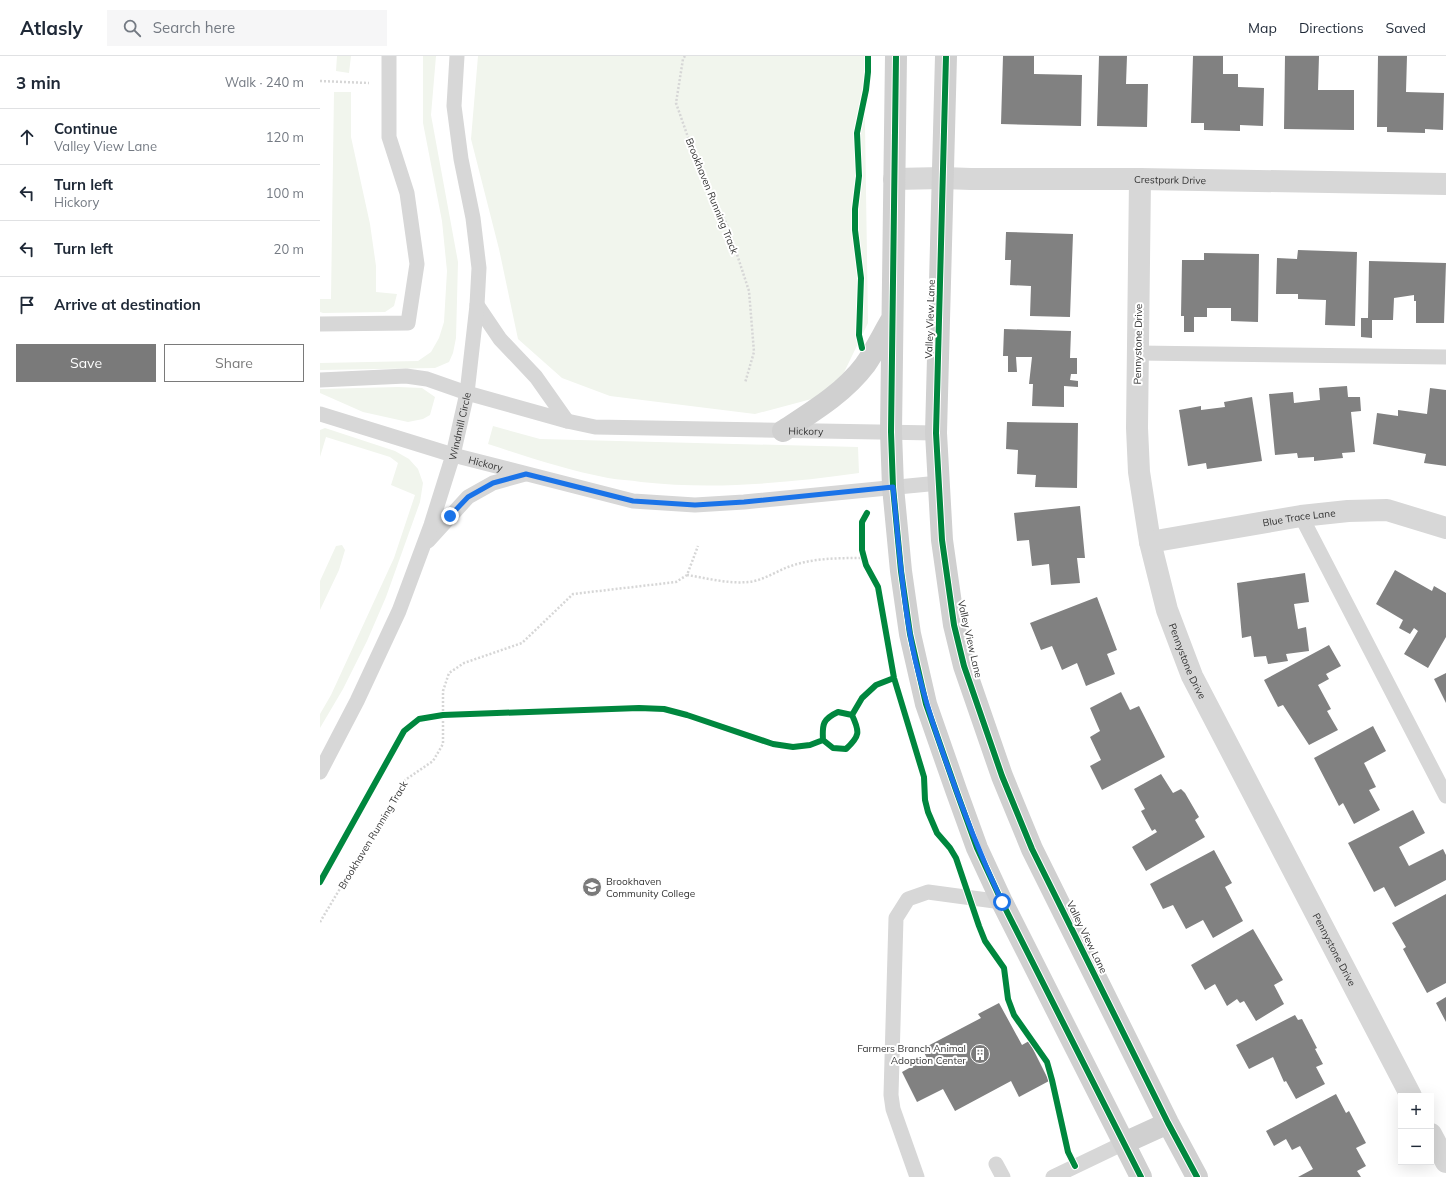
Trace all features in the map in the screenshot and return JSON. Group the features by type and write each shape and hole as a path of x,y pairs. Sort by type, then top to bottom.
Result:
{"main road":[{"path":"896,56 891,432 893,487 901,571 910,634 926,704 977,848 1002,902 1141,1177"},
{"name":"Valley View Lane","path":"946,56 936,433 942,540 954,625 964,666 1002,776 1032,848 1168,1123 1197,1177"},
{"path":"783,431 824,404 847,384 865,365 892,318"},
{"path":"1124,1143 1168,1123"}],"street":[{"name":"Crestpark Drive","path":"894,179 1140,179 1446,184"},
{"name":"Pennystone Drive","path":"1140,179 1136,428 1139,465 1150,542 1167,610 1192,676 1410,1093"},
{"name":"Blue Trace Lane","path":"1150,542 1301,516 1388,510 1446,528"},
{"path":"1434,1140 1446,1162"}],"lane":[{"path":"320,324 408,323 417,264 407,193 390,137 389,56"},
{"name":"Windmill Circle","path":"320,772 357,701 396,618 431,525 453,455 467,393 477,305 479,268 473,218 461,159 454,106 457,56"},
{"path":"477,305 500,338 536,377 567,421"},
{"path":"1138,353 1446,356"},
{"name":"Hickory","path":"320,380 406,376 427,379 467,393 567,421 595,427 936,433"},
{"name":"Hickory","path":"320,414 453,455 633,501 695,505 744,502 939,483"},
{"path":"422,548 468,497 493,483 526,474"},
{"path":"1301,516 1446,796"},
{"path":"917,1177 893,1109 891,1095 896,918 908,899 928,892 1002,902"},
{"path":"1053,1177 1124,1143"}],"path":[{"path":"320,81 390,83"},
{"path":"698,546 687,575 731,581 748,582 812,560 864,558"},
{"path":"862,550 866,565"},
{"path":"440,715 451,714"}],"shaded area":[{"path":"337,56 351,56 349,73 336,71"},
{"path":"423,56 436,56 431,115 458,262 456,338 453,353 449,362 435,368 320,370 320,363 418,361 431,352 439,338 444,322 447,271 442,221 423,123"},
{"path":"478,56 864,56 868,323 834,393 755,414 610,396 562,378 518,339 499,249 471,139"},
{"path":"334,92 351,92 351,137 370,224 376,266 376,292 397,294 394,306 385,312 320,312 320,299 331,299"},
{"path":"398,387 422,388 435,397 430,415 423,419 408,422 363,412 320,393 320,389"},
{"path":"493,426 540,439 858,447 859,473 805,480 724,485 669,484 612,479 563,467 488,444"},
{"path":"325,428 395,451 409,459 418,469 423,483 420,502 386,597 367,641 343,689 320,728 320,714 331,695 394,558 415,495 391,485 398,463 390,457 326,437 320,457 320,430"},
{"path":"342,545 345,550 339,570 320,610 320,581 336,546"}],"building":[{"path":"1003,56 1034,56 1034,74 1082,75 1081,126 1001,124"},
{"path":"1099,56 1127,56 1126,84 1148,84 1147,127 1097,126"},
{"path":"1193,56 1223,56 1223,74 1238,74 1238,87 1264,88 1263,126 1240,125 1240,131 1204,130 1204,123 1191,123"},
{"path":"1285,56 1319,56 1318,90 1354,90 1354,130 1284,129"},
{"path":"1378,56 1407,56 1406,92 1444,93 1443,130 1425,129 1425,133 1387,132 1387,127 1377,127"},
{"path":"1006,232 1073,234 1070,317 1030,316 1031,286 1010,285 1011,260 1005,260"},
{"path":"1298,250 1357,252 1355,326 1325,325 1326,300 1298,299 1298,294 1276,294 1277,258 1297,259"},
{"path":"1204,253 1259,254 1258,322 1231,321 1231,308 1207,308 1207,317 1194,317 1194,332 1184,332 1184,316 1181,316 1182,260 1204,260"},
{"path":"1369,261 1446,263 1444,323 1416,323 1416,301 1414,301 1414,295 1394,298 1393,320 1372,320 1372,338 1361,337 1361,318 1368,318"},
{"path":"1004,329 1071,331 1070,358 1077,358 1077,374 1071,374 1070,380 1078,381 1078,387 1064,386 1064,407 1032,406 1033,384 1029,384 1032,357 1016,357 1017,372 1008,372 1008,356 1003,356"},
{"path":"1347,386 1348,397 1360,397 1361,411 1351,412 1355,452 1342,453 1343,458 1314,461 1314,457 1298,458 1297,453 1275,455 1269,394 1293,392 1294,403 1320,400 1319,388"},
{"path":"1430,388 1446,390 1446,466 1424,463 1426,454 1373,444 1377,413 1398,416 1398,410 1427,414"},
{"path":"1252,397 1262,461 1207,469 1206,463 1188,466 1179,410 1201,406 1201,410 1225,407 1224,402"},
{"path":"1007,422 1078,423 1077,488 1035,487 1036,475 1017,474 1018,450 1006,449"},
{"path":"1080,506 1085,558 1077,558 1080,583 1051,585 1049,564 1032,566 1029,540 1017,541 1014,513"},
{"path":"1395,570 1432,591 1434,586 1446,593 1446,637 1428,668 1404,654 1418,631 1414,628 1410,634 1399,628 1403,620 1376,604"},
{"path":"1305,573 1309,602 1294,604 1298,629 1306,627 1309,651 1286,654 1288,661 1268,664 1266,656 1254,657 1251,636 1242,638 1237,583"},
{"path":"1097,597 1117,650 1107,654 1115,674 1086,686 1077,663 1062,670 1052,646 1041,650 1030,623"},
{"path":"1329,645 1341,666 1326,674 1329,679 1318,685 1331,709 1327,711 1338,730 1309,745 1283,705 1278,707 1264,680"},
{"path":"1446,673 1446,703 1434,679"},
{"path":"1121,692 1130,710 1139,706 1165,757 1102,790 1090,766 1101,760 1090,737 1100,731 1090,708"},
{"path":"1373,726 1386,751 1364,763 1376,787 1369,790 1380,810 1354,824 1343,803 1339,806 1314,758"},
{"path":"1161,774 1173,793 1181,789 1185,793 1199,817 1195,820 1205,837 1146,871 1132,847 1157,832 1155,829 1152,831 1141,811 1145,809 1134,789"},
{"path":"1413,810 1425,833 1399,847 1409,866 1443,849 1446,855 1446,880 1395,907 1384,887 1374,892 1348,843"},
{"path":"1214,850 1232,883 1225,887 1243,921 1213,938 1203,920 1186,929 1173,905 1163,909 1150,884"},
{"path":"1446,894 1446,983 1427,993 1403,949 1406,947 1392,923"},
{"path":"1253,929 1283,980 1274,985 1284,1004 1256,1021 1244,1001 1240,1003 1237,999 1227,1006 1215,984 1205,990 1191,965"},
{"path":"1446,997 1446,1022 1436,1003"},
{"name":"Farmers Branch Animal Adoption Center","path":"999,1003 1022,1045 1029,1041 1049,1081 1019,1097 1011,1081 955,1111 943,1089 917,1102 902,1072 927,1058 922,1049 981,1018 978,1014"},
{"path":"1295,1015 1298,1020 1302,1019 1317,1048 1315,1049 1323,1064 1316,1067 1325,1084 1296,1099 1286,1081 1284,1082 1273,1057 1249,1069 1236,1045"},
{"path":"1336,1094 1346,1113 1349,1111 1366,1143 1356,1148 1366,1166 1357,1171 1361,1177 1298,1177 1313,1169 1300,1146 1292,1150 1286,1139 1274,1146 1266,1131"}],"cycle path":[{"path":"862,348 859,335 861,278 855,230 855,209 859,176 857,133 866,90 868,56"},
{"path":"896,56 891,432 893,487 901,571 910,634 926,704 977,848 1002,902 1141,1177"},
{"path":"946,56 936,433 942,540 954,625 964,666 1002,776 1032,849 1168,1123 1197,1177"},
{"path":"867,513 862,522 862,550 866,565 878,587 894,678 924,777 925,800 928,812 937,833 950,848 956,858 985,941 1004,968 1008,999 1014,1015 1047,1062 1068,1152 1075,1166"},
{"path":"852,715 862,698 876,685 894,678"},
{"path":"320,882 404,731 419,719 443,715 639,708 664,709 687,715 773,744 793,747 810,745 823,740"},
{"path":"838,712 852,715 857,730 854,741 846,749 833,748 823,740 824,723 829,717 838,712"}],"place":[{"name":"Brookhaven Community College","path":"592,887"},
{"name":"Farmers Branch Animal Adoption Center","path":"980,1054"}],"route":[{"path":"450,516 468,497 493,483 526,474 633,501 695,505 744,502 893,487 901,571 910,634 926,704 977,848 1002,902"}]}
